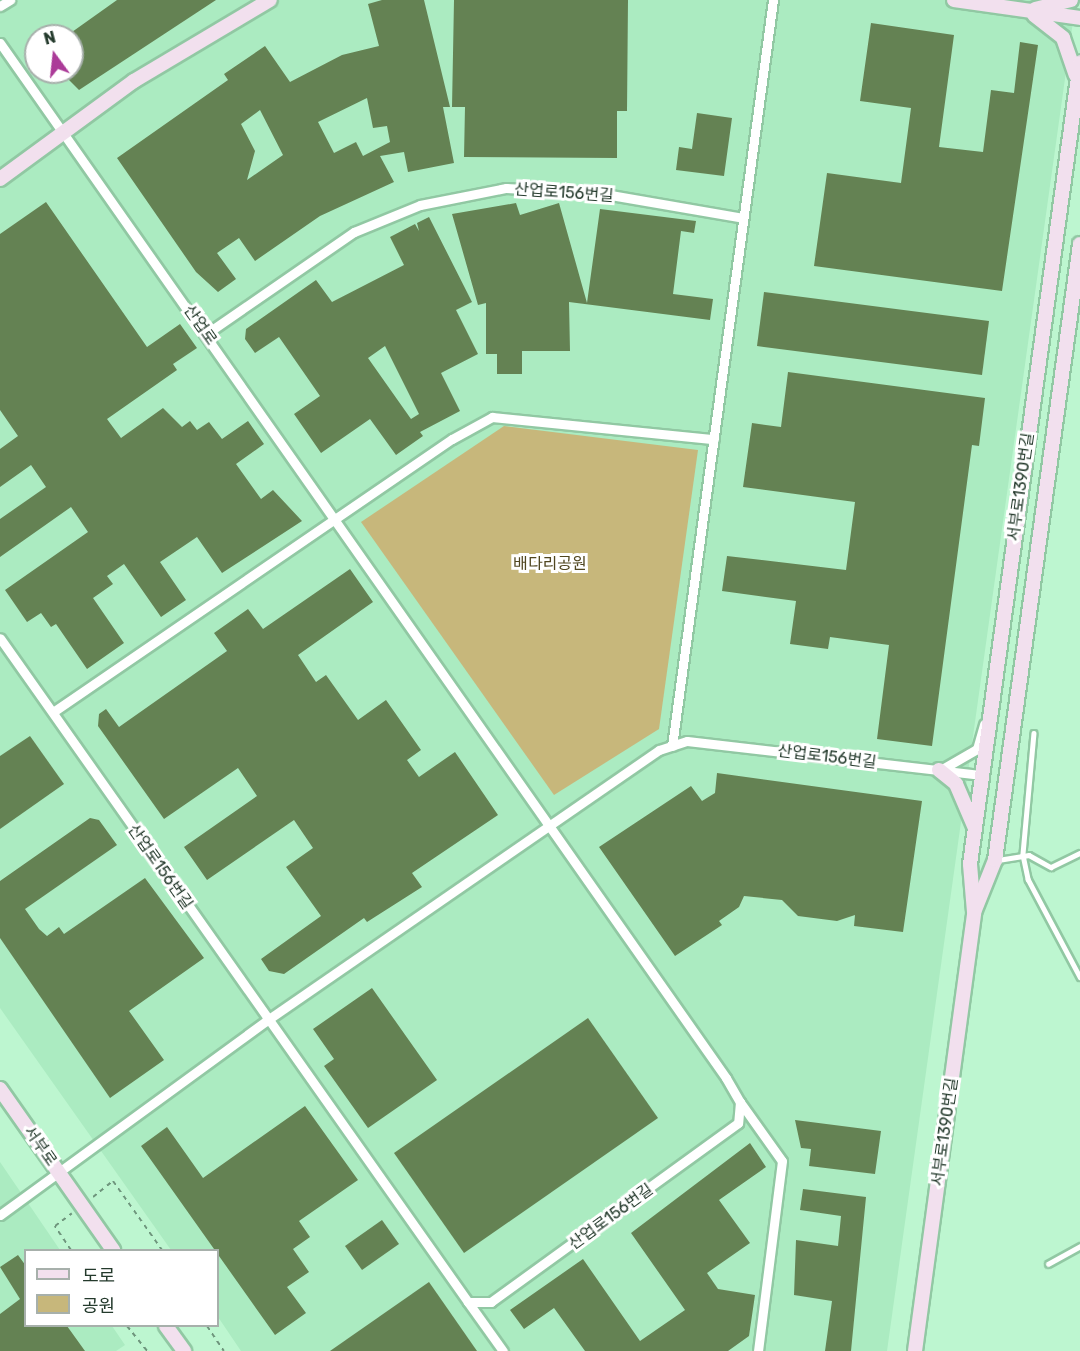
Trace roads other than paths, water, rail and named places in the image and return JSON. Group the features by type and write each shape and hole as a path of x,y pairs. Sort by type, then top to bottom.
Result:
{"street":[{"path":"0,6 10,0"},
{"path":"0,179 134,81 270,0"},
{"path":"672,746 773,0"},
{"path":"954,0 1080,18"},
{"path":"1027,11 1071,0"},
{"path":"1027,11 1063,38 1077,83"},
{"name":"산업로","path":"0,43 336,518"},
{"name":"서부로1390번길","path":"915,1351 974,912 970,864 1080,63"},
{"name":"산업로156번길","path":"206,334 354,232 420,205 506,188 599,193 743,218"},
{"name":"서부로1390번길","path":"974,912 995,860 1080,244"},
{"path":"53,712 336,518 492,417 714,439"},
{"path":"336,518 552,824 782,1161 758,1351"},
{"name":"산업로156번길","path":"0,638 266,1022 468,1302 491,1302 723,1136 738,1123 740,1102"},
{"path":"975,828 956,784 939,770 977,749 995,679"},
{"name":"산업로156번길","path":"266,1022 552,824 672,746 687,741 982,775"},
{"path":"982,775 1006,778"},
{"path":"59,1174 266,1022"},
{"name":"서부로","path":"0,1089 112,1249"},
{"name":"서부로","path":"0,1215 59,1174"},
{"path":"468,1302 503,1351"},
{"path":"167,1327 184,1351"}],"lane":[{"path":"1034,733 1023,855 1028,879 1080,977"},
{"path":"995,860 1023,855 1050,867 1080,853"},
{"path":"1048,1264 1080,1246"}],"park label":[{"name":"배다리공원","path":"550,564"}]}
